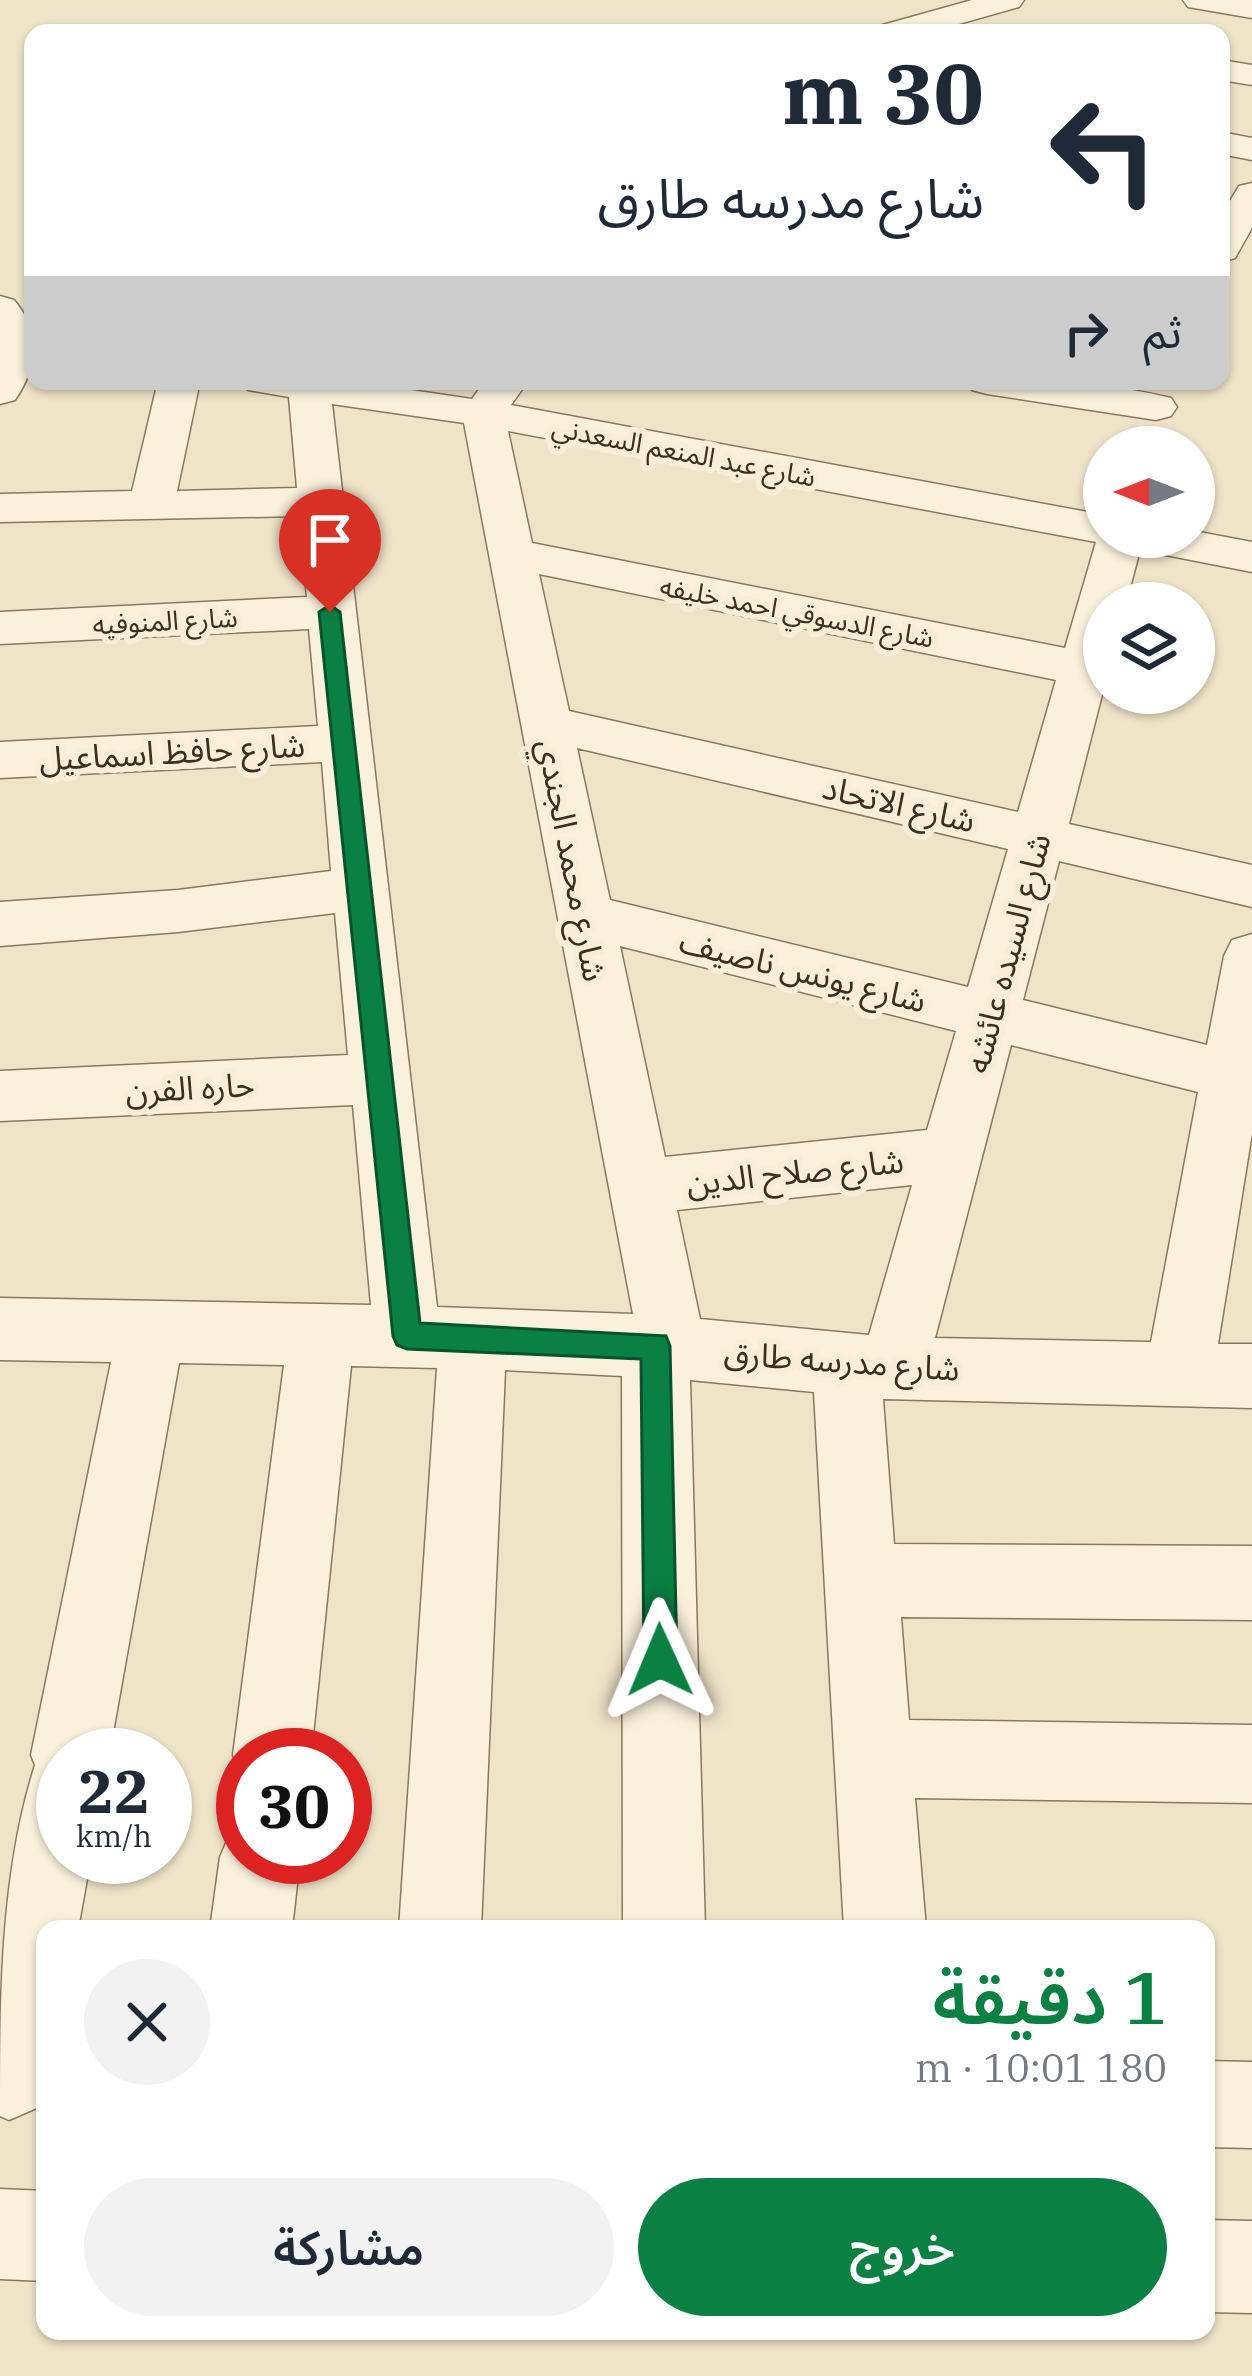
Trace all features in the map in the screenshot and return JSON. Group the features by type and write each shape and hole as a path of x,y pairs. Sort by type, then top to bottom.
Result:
{"street":[{"path":"923,24 1008,0"},
{"path":"1199,0 1252,8"},
{"path":"959,14 985,24"},
{"path":"1230,229 1252,194"},
{"path":"0,308 16,328 18,341 0,392"},
{"path":"151,505 177,390"},
{"path":"294,390 318,502 379,1078 440,1337 440,1920"},
{"name":"شارع عبد المنعم السعدني","path":"394,390 495,397 1083,524"},
{"path":"1036,390 1155,412"},
{"name":"شارع محمد الجندي","path":"495,397 510,553 639,1187 664,1346 664,1920"},
{"path":"0,508 318,502"},
{"path":"1215,550 1252,557"},
{"name":"شارع الدسوقي احمد خليفه","path":"510,553 1083,669"},
{"name":"شارع المنوفيه","path":"0,628 330,612"},
{"name":"شارع السيده عائشه","path":"884,1920 861,1580 869,1367 952,1154 1083,676"},
{"name":"شارع الاتحاد","path":"545,723 1252,886"},
{"name":"شارع حافظ اسماعيل","path":"0,760 343,743"},
{"path":"0,924 178,911 359,889"},
{"name":"شارع يونس ناصيف","path":"584,915 1231,1076"},
{"path":"1179,1375 1252,956"},
{"name":"حاره الفرن","path":"0,1096 379,1078"},
{"name":"شارع صلاح الدين","path":"639,1187 952,1154"},
{"name":"شارع مدرسه طارق","path":"0,1329 440,1337 664,1346 869,1367 1252,1376"},
{"path":"75,1728 151,1331"},
{"path":"275,1728 321,1334"},
{"path":"861,1580 1252,1583"},
{"path":"873,1757 1252,1764"},
{"path":"43,1920 49,1884"},
{"path":"252,1920 257,1884"},
{"path":"18,2077 36,1963"},
{"path":"1215,2104 1252,2105"},
{"path":"0,2234 36,2236"},
{"path":"1215,2266 1252,2267"}],"route":[{"path":"330,612 407,1336 656,1346 660,1660"}]}
